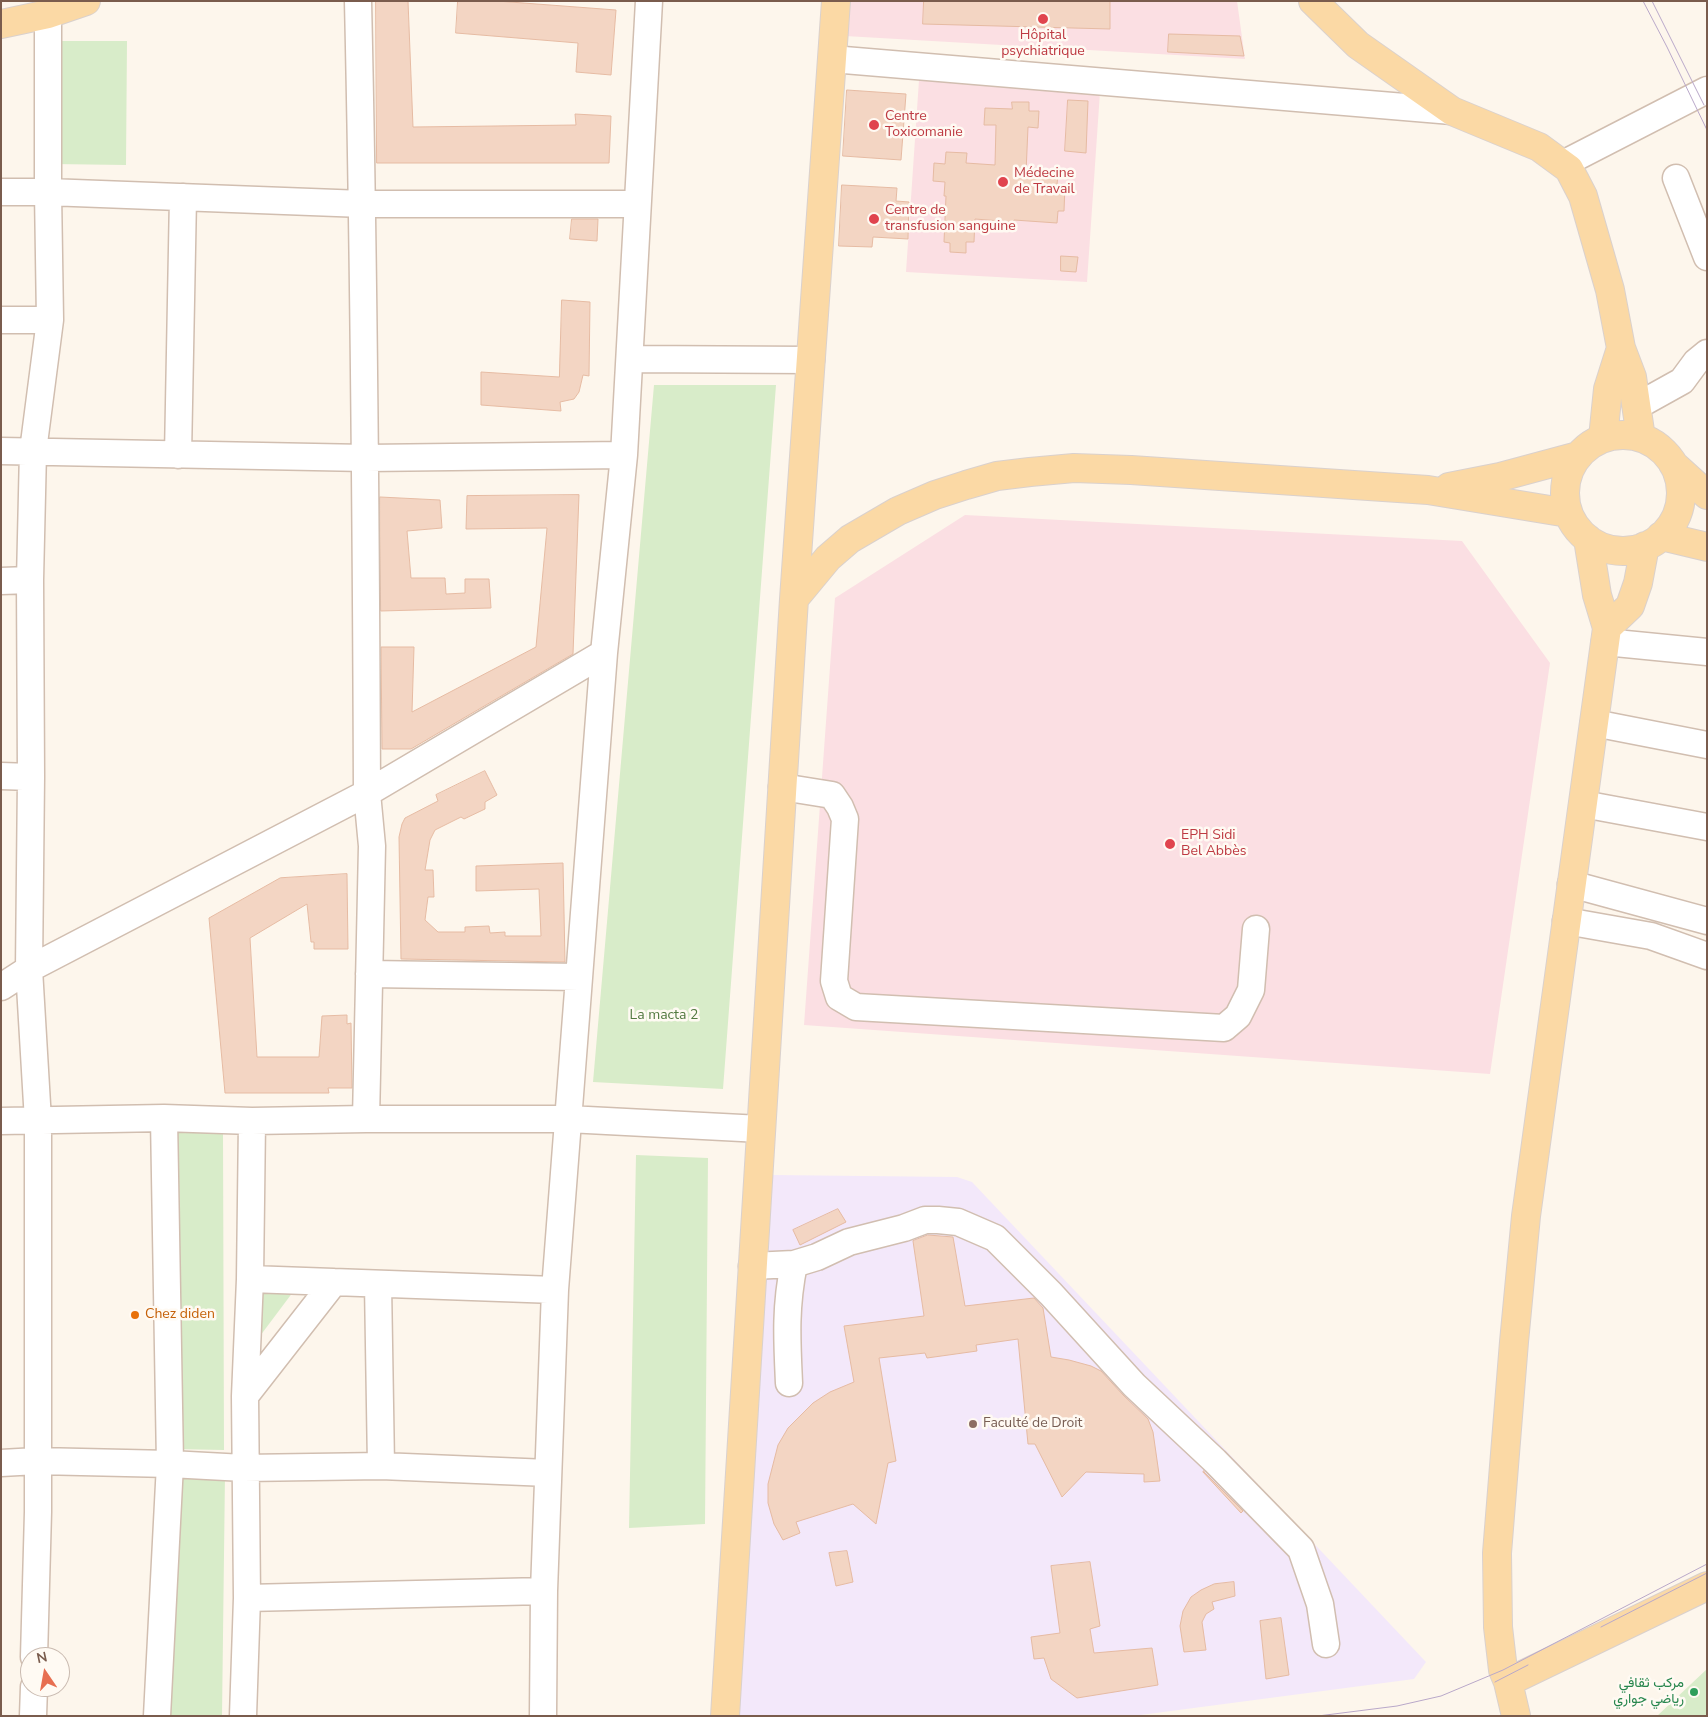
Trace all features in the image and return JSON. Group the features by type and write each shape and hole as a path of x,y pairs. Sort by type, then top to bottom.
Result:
{"main road":[{"path":"1,24 48,14 86,1"},
{"path":"725,1716 794,599 836,1"},
{"path":"1313,1 1358,45 1452,111 1539,147 1569,169 1583,196 1610,290 1621,348 1632,377 1642,438"},
{"path":"1603,438 1608,389 1621,348"},
{"path":"1673,464 1680,482 1680,502 1673,521 1653,541 1631,550 1616,550 1601,546 1588,539 1576,527 1568,513 1565,498 1570,468 1578,456 1590,446 1603,438 1616,435 1642,438 1654,444 1707,495"},
{"path":"1428,490 1465,485 1578,456"},
{"path":"794,599 828,558 850,539 898,511 935,495 997,476 1030,472 1084,469 1214,475 1428,490 1568,513"},
{"path":"1516,1716 1508,1682 1503,1670 1498,1628 1497,1553 1526,1216 1606,635 1588,539"},
{"path":"1653,541 1707,547"},
{"path":"1606,635 1630,606 1653,541"},
{"path":"1508,1682 1707,1586"}],"street":[{"path":"358,1 366,458 366,793 372,846 366,1118"},
{"path":"540,1715 554,1290 604,654 624,455 631,359 637,204 649,1"},
{"path":"34,1647 38,1512 38,1120 29,969 31,776 30,580 33,451 50,320 48,14"},
{"path":"832,59 1452,111"},
{"path":"1563,164 1707,90"},
{"path":"1676,178 1707,257"},
{"path":"1,192 48,192 363,204 637,204"},
{"path":"178,455 183,197"},
{"path":"1,320 50,320"},
{"path":"1637,406 1682,381 1696,362 1707,352"},
{"path":"631,359 811,360"},
{"path":"1,451 366,458 624,455"},
{"path":"1,581 30,580"},
{"path":"1606,635 1707,652"},
{"path":"1,987 29,969 366,793 604,654"},
{"path":"1594,723 1707,745"},
{"path":"1,776 31,776"},
{"path":"782,787 832,795 840,807 844,819 834,981 839,996 856,1007 1224,1028 1238,1016 1251,990 1256,929"},
{"path":"1583,804 1707,827"},
{"path":"1571,884 1707,921"},
{"path":"1566,921 1651,936 1707,956"},
{"path":"369,974 579,977"},
{"path":"1,1121 164,1118 252,1121 366,1118 568,1119 761,1129"},
{"path":"157,1716 170,1464 164,1118"},
{"path":"243,1716 246,1598 245,1396 250,1279 252,1121"},
{"path":"752,1266 794,1264 817,1257 848,1242 904,1228 925,1220 958,1222 995,1238 1051,1294 1134,1385 1215,1461 1301,1549 1320,1604 1326,1644"},
{"path":"789,1383 786,1318 794,1264"},
{"path":"250,1279 554,1290"},
{"path":"245,1396 334,1282"},
{"path":"378,1284 381,1466"},
{"path":"1,1462 170,1464 244,1468 381,1466 548,1473"},
{"path":"246,1598 544,1591"},
{"path":"33,1716 34,1697"}],"shaded area":[{"name":"Hôpital psychiatrique","path":"847,1 1237,1 1245,59 845,36"},
{"name":"Médecine de Travail","path":"919,80 1100,92 1087,282 906,272"},
{"name":"EPH Sidi Bel Abbès","path":"965,515 1462,541 1550,663 1490,1074 804,1025 835,598"},
{"name":"Faculté de Droit","path":"771,1175 957,1177 972,1182 1426,1662 1414,1679 1133,1716 726,1716"}],"green space":[{"path":"55,41 127,41 126,165 53,164"},
{"name":"La macta 2","path":"654,385 776,385 723,1089 593,1082"},
{"path":"175,1133 223,1133 224,1450 173,1449"},
{"path":"636,1155 708,1158 705,1524 629,1528"},
{"path":"253,1287 296,1288 254,1344"},
{"path":"171,1473 225,1474 222,1716 168,1716"},
{"name":"مركب ثقافي رياضي جواري","path":"1707,1669 1707,1716 1657,1716"}],"building":[{"path":"376,1 408,1 413,127 576,125 575,114 611,116 609,163 377,163"},
{"path":"458,1 497,1 616,10 611,75 576,72 578,43 456,33"},
{"path":"924,1 1110,1 1110,29 923,24"},
{"path":"1169,34 1240,36 1244,56 1168,52"},
{"name":"Centre Toxicomanie","path":"847,90 906,94 901,160 843,156"},
{"path":"1068,100 1088,101 1086,153 1065,151"},
{"path":"1012,102 1029,102 1029,111 1039,111 1038,128 1028,127 1026,173 1058,175 1057,184 1065,185 1064,211 1058,211 1057,223 975,219 974,242 966,242 966,253 950,252 950,243 944,242 945,182 933,181 934,163 945,164 946,152 967,153 966,163 995,165 996,125 984,125 985,108 1012,109"},
{"name":"Centre de transfusion sanguine","path":"842,185 897,188 896,201 909,202 908,239 873,237 872,247 839,246"},
{"path":"572,219 598,219 597,241 570,239"},
{"path":"1061,256 1078,257 1076,272 1061,271"},
{"path":"562,300 590,302 589,376 583,375 579,392 574,399 560,402 561,411 481,405 481,372 559,377"},
{"path":"579,495 573,654 411,749 382,749 381,647 414,647 412,712 536,647 547,528 466,529 467,496"},
{"path":"380,497 440,500 442,528 407,531 411,578 445,578 446,594 465,593 465,579 489,579 491,608 381,611"},
{"path":"485,771 497,795 485,802 485,809 464,819 461,817 435,830 430,840 425,870 433,870 434,897 428,897 425,920 438,932 465,932 465,927 489,926 490,933 505,932 505,936 541,936 539,889 476,891 476,866 563,863 565,962 401,959 399,837 402,824 405,818 438,801 436,795"},
{"path":"347,874 348,949 314,949 314,942 311,942 307,904 250,938 257,1057 319,1057 322,1016 347,1015 347,1024 351,1023 352,1088 328,1088 329,1093 225,1093 209,918 280,878"},
{"path":"838,1209 846,1222 800,1245 793,1230"},
{"path":"928,1235 953,1237 965,1306 1034,1298 1043,1308 1051,1357 1091,1366 1101,1371 1148,1419 1153,1432 1160,1481 1144,1482 1144,1474 1086,1472 1062,1497 1035,1444 1028,1444 1018,1339 976,1345 977,1351 927,1358 925,1353 879,1358 896,1461 888,1463 876,1524 853,1504 796,1522 800,1533 783,1540 774,1524 768,1503 768,1484 778,1445 788,1428 813,1403 830,1392 854,1382 844,1326 924,1316 913,1241"},
{"path":"1203,1472 1243,1511 1241,1513"},
{"path":"847,1551 853,1582 836,1586 829,1553"},
{"path":"1090,1562 1100,1626 1090,1629 1094,1653 1152,1648 1158,1685 1077,1698 1051,1679 1044,1658 1034,1659 1031,1637 1060,1633 1051,1566"},
{"path":"1234,1582 1235,1596 1212,1602 1214,1609 1206,1614 1202,1622 1206,1650 1184,1652 1180,1626 1183,1611 1191,1597 1214,1584"},
{"path":"1281,1618 1289,1675 1266,1679 1260,1621"}],"tram line":[{"path":"1643,1 1707,130"},
{"path":"1652,1 1704,105"},
{"path":"1318,1716 1397,1706 1441,1696 1503,1670 1707,1564"},
{"path":"1601,1627 1707,1573"},
{"path":"1495,1682 1528,1665"}],"place":[{"name":"Hôpital psychiatrique","path":"1043,19"},
{"name":"Centre Toxicomanie","path":"874,125"},
{"name":"Médecine de Travail","path":"1003,182"},
{"name":"Centre de transfusion sanguine","path":"874,219"},
{"name":"EPH Sidi Bel Abbès","path":"1170,844"},
{"name":"Chez diden","path":"135,1315"},
{"name":"Faculté de Droit","path":"973,1424"},
{"name":"مركب ثقافي رياضي جواري","path":"1694,1692"}]}
